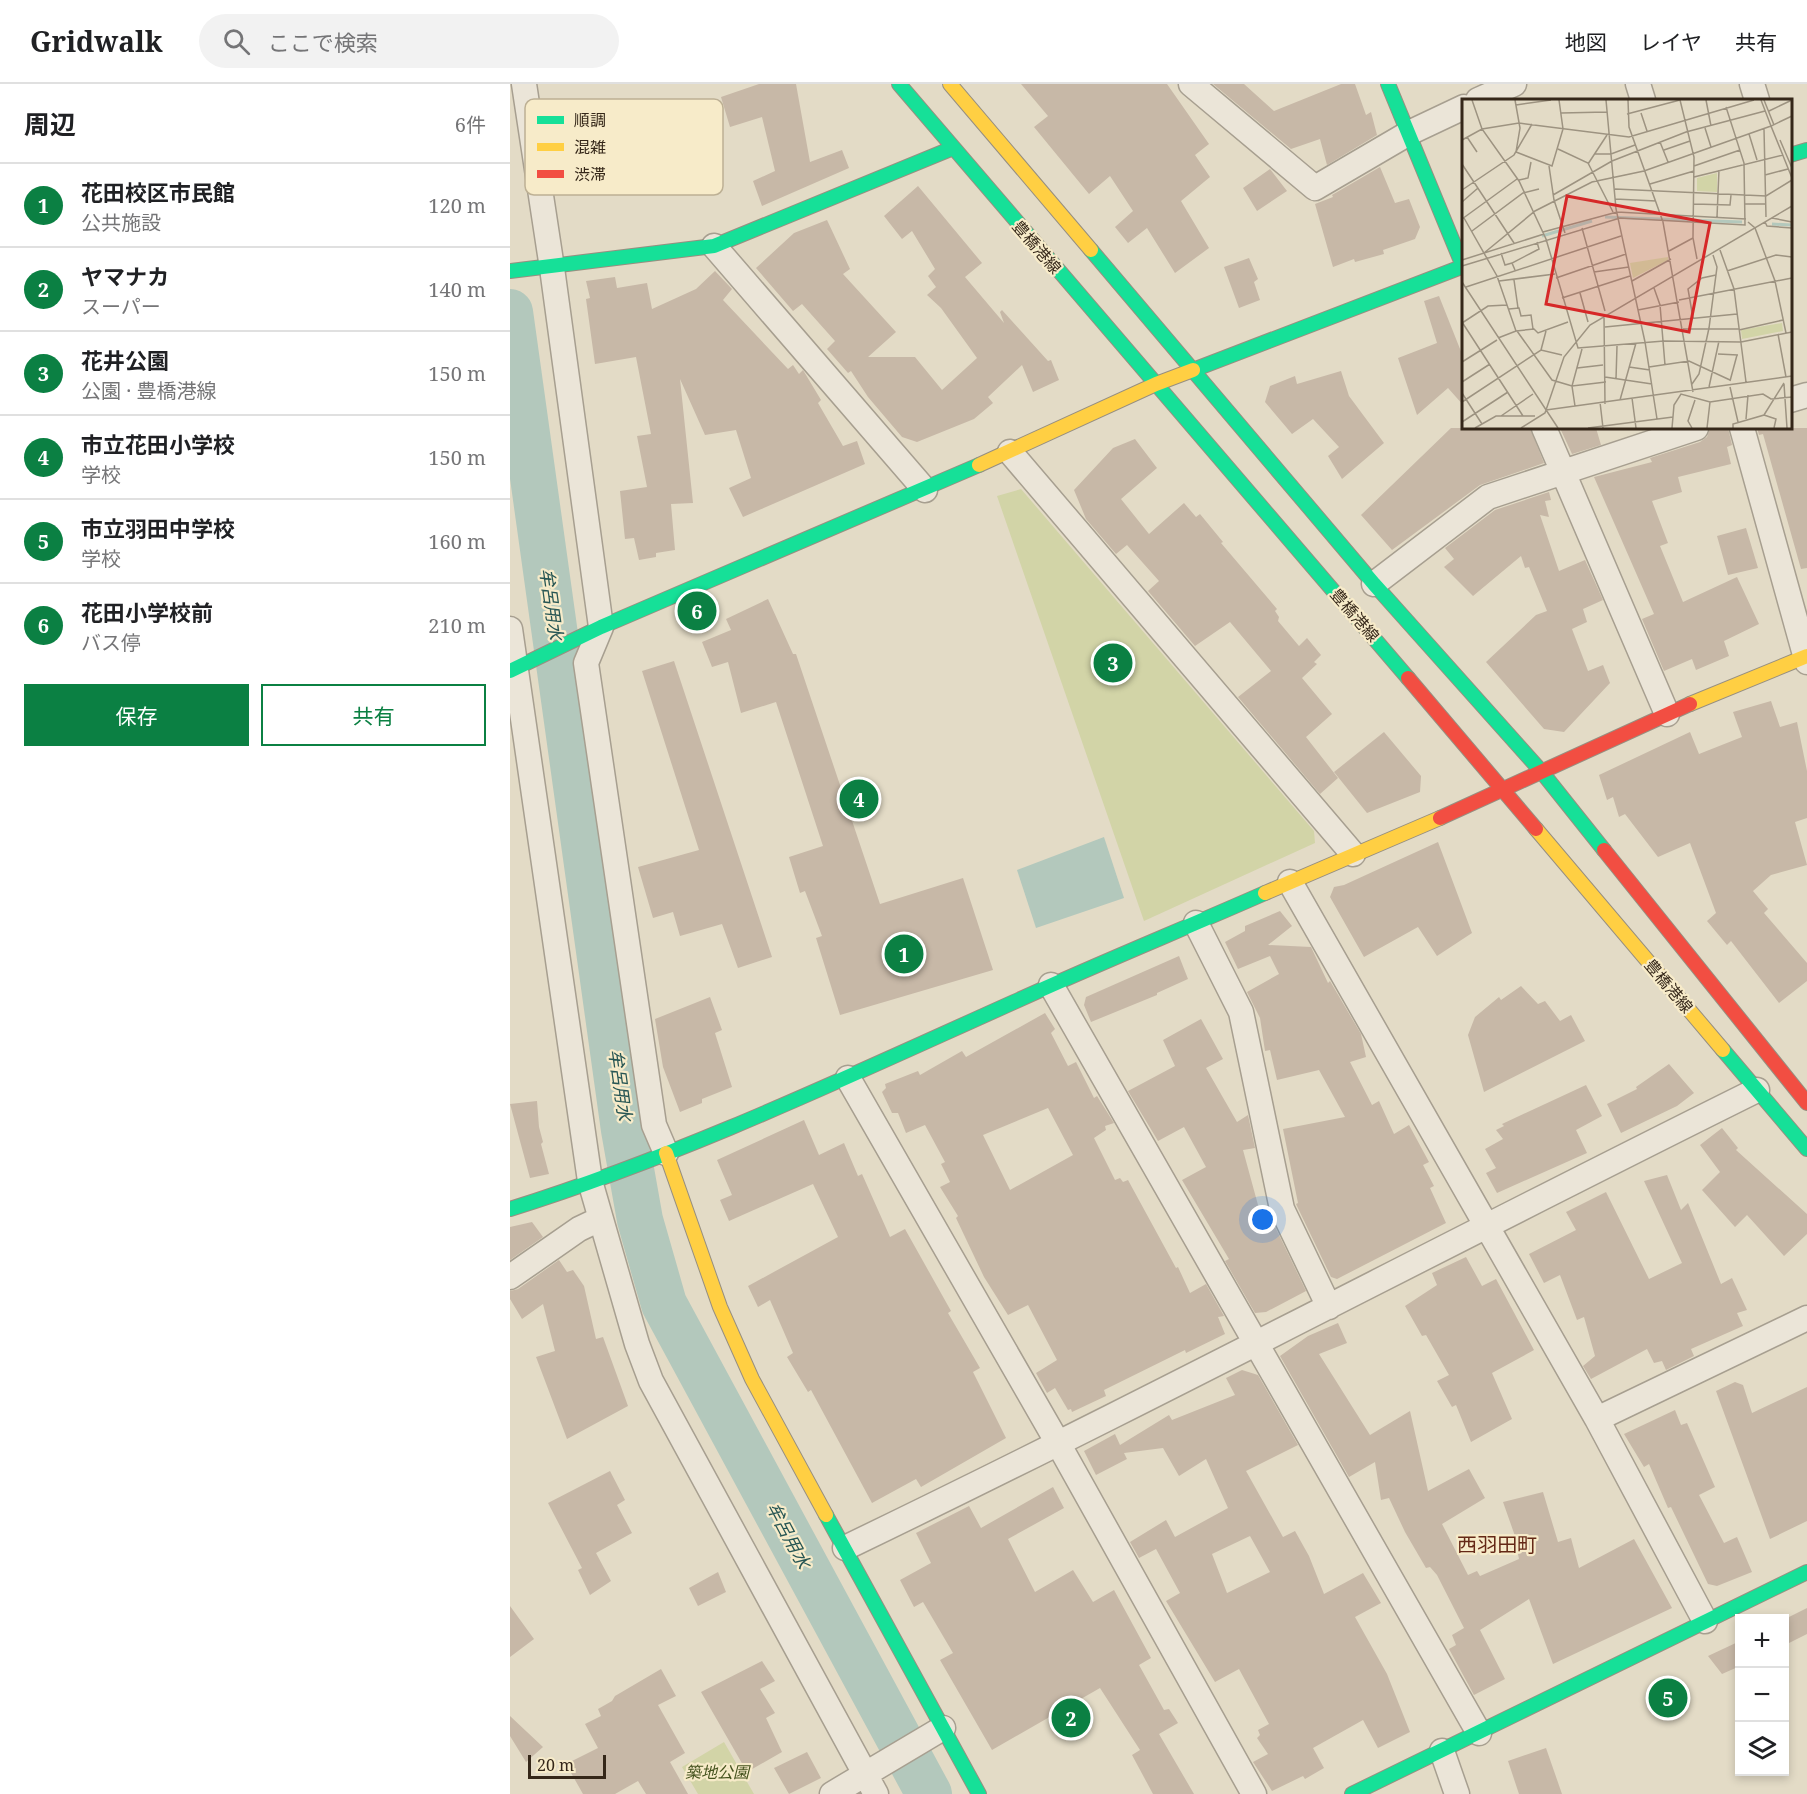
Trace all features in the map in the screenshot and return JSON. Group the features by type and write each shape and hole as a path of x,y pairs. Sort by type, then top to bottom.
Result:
{"street":[{"path":"524,84 526,99"},
{"name":"豊橋港線","path":"899,84 1504,790 1807,1149"},
{"name":"豊橋港線","path":"950,84 1374,585 1541,771 1805,1096"},
{"path":"1191,84 1315,188 1409,133 1462,108"},
{"path":"1388,84 1462,264"},
{"path":"1480,99 1514,84"},
{"path":"1638,84 1642,99"},
{"path":"1752,84 1757,99"},
{"path":"515,271 714,246 953,148"},
{"path":"1792,155 1807,150"},
{"path":"541,195 601,627 586,663 654,1125 720,1307 752,1379 980,1794"},
{"path":"714,246 925,490"},
{"path":"513,669 575,638 925,490 1156,384 1195,371 1462,266"},
{"path":"1792,400 1807,395"},
{"path":"1544,429 1667,714"},
{"path":"1374,585 1488,497 1693,429"},
{"path":"510,1209 666,1153 848,1078 1051,985 1504,790 1667,714 1806,658 1742,429"},
{"path":"1010,452 1353,854"},
{"path":"510,629 513,669 590,1181 637,1344 651,1381 870,1784"},
{"path":"1290,882 1597,1419 1705,1621"},
{"path":"1196,923 1241,1012 1282,1209 1329,1307"},
{"path":"1051,985 1479,1733"},
{"path":"848,1078 1059,1445 1254,1794"},
{"path":"845,1548 1059,1445 1258,1344 1485,1224 1757,1090"},
{"path":"510,1277 579,1229 600,1219"},
{"path":"1597,1419 1807,1318"},
{"path":"1352,1794 1807,1572"},
{"path":"832,1794 870,1784 891,1759 943,1728"},
{"path":"1442,1751 1458,1794"}],"green space":[{"path":"1021,489 1314,831 1315,843 1144,921 997,496"},
{"name":"築地公園","path":"724,1742 754,1794 698,1794 682,1767"}],"shaded area":[{"path":"1104,837 1124,898 1036,928 1017,870"}],"building":[{"path":"759,84 796,84 810,162 842,150 849,168 762,206 753,181 775,171 762,117 730,127 721,97"},
{"path":"1021,84 1167,84 1209,144 1195,155 1210,177 1181,201 1209,248 1175,273 1147,228 1128,243 1115,227 1133,211 1110,176 1089,194 1034,127 1048,116"},
{"path":"1213,84 1244,84 1274,111 1341,84 1355,84 1366,115 1371,112 1377,135 1327,165 1320,139 1291,149"},
{"path":"1380,167 1395,203 1409,199 1420,227 1415,239 1383,250 1384,254 1355,262 1354,259 1333,267 1315,204 1333,197 1332,195"},
{"path":"1270,169 1287,191 1257,211 1243,188"},
{"path":"918,186 982,263 965,277 1004,323 1000,312 1002,310 1048,361 1051,360 1059,380 1033,392 1022,365 988,397 993,403 974,419 917,442 902,437 868,397 851,371 848,373 827,349 835,341 802,304 793,311 756,268 794,233 827,220 850,269 843,274 896,332 868,357 915,357 942,390 977,358 941,308 927,295 936,287 928,276 935,269 912,231 902,239 884,216"},
{"path":"1249,258 1258,279 1254,282 1260,300 1239,308 1224,267"},
{"path":"715,271 732,289 723,300 788,369 793,365 799,374 803,370 821,400 818,403 843,446 857,441 865,464 743,517 729,488 751,478 736,430 705,435 680,379 693,503 671,504 675,550 656,553 656,557 639,560 634,538 625,539 620,491 647,487 637,436 651,434 636,357 595,364 586,299 590,298 586,281 615,277 617,288 647,283 652,309 696,289"},
{"path":"1439,296 1462,354 1462,404 1448,388 1417,415 1398,358 1437,343 1424,301"},
{"path":"1341,371 1349,396 1384,443 1342,479 1328,456 1339,447 1313,419 1292,434 1265,402 1270,386 1295,376 1297,384"},
{"path":"1451,428 1530,429 1544,463 1480,485 1392,550 1361,515"},
{"path":"1807,428 1807,568 1801,569 1763,434 1759,435 1757,429"},
{"path":"1560,429 1596,429 1601,445 1572,454"},
{"path":"1710,429 1728,429 1732,445 1727,447 1731,464 1678,477 1682,492 1652,501 1668,543 1660,546 1683,602 1737,577 1759,624 1724,641 1729,656 1696,670 1692,659 1664,671 1642,619 1654,614 1594,477 1652,462 1650,458 1700,442 1707,437"},
{"path":"1135,439 1157,468 1121,499 1149,534 1184,503 1196,517 1200,514 1223,542 1221,543 1277,609 1275,611 1279,617 1278,621 1299,646 1307,638 1321,655 1314,662 1317,664 1302,678 1332,714 1306,737 1338,778 1320,794 1238,697 1271,671 1230,622 1195,646 1148,591 1159,581 1127,545 1116,554 1086,519 1074,490 1113,448"},
{"path":"1549,492 1551,500 1545,501 1549,517 1540,515 1559,571 1585,560 1603,600 1583,609 1587,622 1572,629 1588,671 1603,665 1610,683 1564,732 1544,729 1486,662 1536,615 1547,611 1529,567 1525,568 1521,556 1473,596 1444,567 1454,559 1445,548 1495,510"},
{"path":"1746,528 1758,568 1728,575 1717,536"},
{"path":"768,599 793,654 796,654 880,904 963,878 993,970 840,1015 816,938 822,936 805,891 800,893 789,857 823,846 776,702 741,713 728,662 712,667 702,642 731,630 726,619"},
{"path":"674,661 772,957 738,968 722,924 680,936 673,912 653,918 638,867 699,850 642,671"},
{"path":"1771,701 1780,727 1797,722 1807,771 1807,818 1795,822 1807,865 1771,875 1753,891 1768,909 1764,913 1807,963 1807,981 1779,1003 1731,941 1727,945 1707,921 1716,913 1690,843 1658,857 1625,814 1619,817 1613,797 1607,800 1599,775 1690,732 1699,754 1742,737 1733,712"},
{"path":"1384,732 1421,776 1420,792 1367,813 1334,772"},
{"path":"1438,842 1472,933 1437,956 1418,927 1364,957 1330,897 1334,887 1344,885"},
{"path":"1280,911 1292,926 1268,945 1311,947 1328,983 1330,981 1361,1034 1366,1057 1350,1062 1372,1105 1379,1101 1394,1134 1409,1125 1429,1162 1423,1165 1434,1186 1430,1188 1446,1223 1337,1279 1331,1277 1296,1204 1298,1203 1283,1129 1345,1117 1319,1070 1277,1080 1270,1050 1265,1051 1260,1018 1247,992 1279,974 1270,956 1238,969 1225,942 1245,931 1245,926"},
{"path":"1179,956 1188,979 1157,995 1091,1022 1084,1005 1086,997"},
{"path":"1521,986 1538,1004 1545,1001 1560,1021 1571,1015 1585,1041 1484,1092 1468,1035 1475,1017 1499,997 1501,1000"},
{"path":"710,997 722,1030 715,1033 732,1087 702,1099 702,1103 680,1112 663,1067 655,1019"},
{"path":"1045,1013 1055,1029 1051,1033 1068,1066 1076,1062 1094,1098 1097,1096 1114,1123 1105,1126 1106,1130 1094,1138 1115,1180 1120,1178 1123,1182 1128,1180 1176,1268 1178,1267 1190,1293 1206,1284 1224,1316 1218,1317 1225,1334 1186,1353 1185,1350 1104,1390 1106,1396 1072,1412 1071,1409 1068,1410 1055,1388 1047,1393 1036,1373 1057,1360 1028,1305 1008,1315 984,1277 956,1218 958,1216 940,1187 950,1182 941,1164 945,1162 925,1125 906,1133 898,1113 892,1113 882,1092 886,1088 885,1084 918,1071 920,1075 962,1051 966,1057","holes":["1048,1108 1073,1155 1010,1190 983,1135"]},
{"path":"1201,1019 1223,1059 1206,1068 1237,1122 1248,1115 1255,1148 1243,1150 1261,1216 1268,1212 1306,1291 1266,1312 1255,1313 1225,1261 1229,1259 1182,1180 1206,1167 1184,1127 1158,1141 1128,1091 1175,1066 1163,1040"},
{"path":"1669,1064 1694,1093 1677,1106 1621,1133 1607,1104 1637,1089 1636,1087"},
{"path":"1586,1085 1602,1116 1576,1130 1587,1153 1497,1193 1486,1173 1496,1168 1485,1149 1503,1139 1496,1130 1504,1126 1502,1124"},
{"path":"537,1101 543,1142 541,1144 549,1174 530,1178 510,1104"},
{"path":"804,1120 819,1155 844,1143 858,1176 862,1174 890,1237 905,1229 951,1311 948,1313 980,1368 973,1372 1006,1438 921,1487 916,1479 872,1503 811,1390 808,1392 787,1357 793,1353 770,1300 758,1307 748,1286 838,1237 813,1184 729,1221 720,1200 732,1195 717,1160"},
{"path":"1722,1128 1738,1148 1736,1150 1807,1214 1807,1234 1784,1256 1747,1215 1735,1227 1702,1190 1720,1172 1700,1145"},
{"path":"1667,1175 1681,1210 1688,1203 1721,1284 1732,1278 1747,1310 1737,1313 1743,1326 1691,1349 1694,1356 1666,1370 1662,1361 1654,1363 1647,1349 1591,1379 1583,1366 1595,1356 1584,1317 1577,1320 1560,1275 1544,1283 1529,1254 1576,1230 1566,1212 1606,1192 1649,1279 1682,1263 1644,1181"},
{"path":"532,1222 543,1237 510,1260 510,1227"},
{"path":"1466,1257 1482,1286 1496,1279 1534,1350 1492,1373 1512,1419 1471,1442 1456,1405 1452,1407 1437,1381 1449,1375 1426,1335 1422,1336 1405,1306 1437,1285 1432,1273"},
{"path":"559,1260 567,1272 573,1270 584,1286 596,1339 603,1337 628,1406 567,1439 536,1357 555,1351 543,1304 522,1319 510,1299 510,1291 518,1289"},
{"path":"1338,1323 1347,1343 1319,1354 1370,1435 1410,1411 1428,1491 1469,1469 1485,1498 1442,1524 1468,1575 1477,1571 1480,1576 1519,1559 1518,1554 1521,1553 1503,1502 1543,1492 1558,1542 1571,1538 1579,1568 1634,1539 1672,1608 1553,1664 1529,1599 1480,1630 1505,1679 1474,1695 1449,1649 1456,1645 1452,1635 1464,1628 1437,1575 1430,1567 1426,1568 1405,1532 1389,1498 1381,1500 1375,1462 1349,1477 1280,1356 1308,1336"},
{"path":"1242,1370 1258,1375 1298,1445 1246,1471 1283,1537 1295,1531 1309,1556 1324,1594 1363,1573 1381,1603 1355,1617 1387,1674 1410,1732 1378,1748 1363,1720 1313,1748 1324,1768 1305,1779 1303,1776 1272,1791 1253,1762 1268,1754 1257,1738 1260,1735 1258,1730 1269,1724 1239,1669 1215,1682 1166,1601 1180,1593 1156,1549 1139,1558 1130,1542 1166,1520 1175,1537 1228,1508 1206,1459 1179,1476 1163,1448 1124,1453 1127,1459 1096,1475 1084,1451 1115,1434 1120,1445 1169,1415 1172,1420 1235,1395 1226,1378","holes":["1250,1536 1270,1572 1227,1593 1212,1554"]},
{"path":"1735,1382 1743,1385 1752,1413 1807,1387 1807,1521 1770,1539 1716,1391"},
{"path":"1675,1410 1681,1425 1687,1423 1715,1487 1699,1495 1724,1543 1737,1537 1752,1572 1717,1586 1708,1584 1671,1507 1668,1508 1649,1464 1644,1467 1624,1434"},
{"path":"610,1471 625,1500 617,1505 632,1533 596,1553 611,1581 590,1595 578,1570 582,1568 548,1503"},
{"path":"1053,1487 1064,1508 1008,1539 1035,1592 1073,1570 1093,1602 1114,1590 1151,1658 1139,1665 1164,1710 1169,1709 1178,1723 1159,1734 1194,1794 1153,1794 1132,1755 1140,1750 1100,1688 992,1750 940,1660 953,1653 923,1602 914,1607 900,1580 931,1563 916,1533 969,1506 981,1528"},
{"path":"718,1572 726,1592 698,1606 689,1588"},
{"path":"510,1606 534,1639 510,1657"},
{"path":"1807,1608 1807,1634 1789,1643 1789,1617"},
{"path":"1735,1643 1735,1668 1722,1674 1708,1656"},
{"path":"762,1661 775,1681 760,1689 775,1713 766,1718 782,1752 747,1772 701,1692"},
{"path":"661,1669 676,1696 658,1705 685,1753 670,1762 688,1794 646,1794 638,1781 615,1794 583,1794 566,1764 598,1748 585,1724 601,1716 598,1709 612,1701 615,1696"},
{"path":"510,1716 543,1747 526,1762 510,1736"},
{"path":"1546,1748 1562,1794 1519,1794 1508,1761"},
{"path":"807,1752 821,1778 789,1794 774,1768"}],"waterway":[{"name":"牟呂用水","path":"510,312 624,1130 640,1220 664,1304 929,1794"}],"traffic: fast":[{"path":"899,84 1408,678"},
{"path":"1388,84 1462,264"},
{"path":"510,271 714,246 953,148"},
{"path":"1792,154 1807,150"},
{"path":"1091,250 1374,584 1541,771 1604,850"},
{"path":"1193,370 1462,267"},
{"path":"510,671 601,627 979,465"},
{"path":"510,1209 639,1164 765,1113 1076,974 1265,893"},
{"path":"1723,1050 1807,1149"},
{"path":"826,1515 979,1794"},
{"path":"1352,1794 1807,1572"}],"traffic: slow":[{"path":"950,84 1091,250"},
{"path":"979,465 1156,384 1193,370"},
{"path":"1690,704 1807,656"},
{"path":"1265,893 1440,818"},
{"path":"1536,829 1723,1050"},
{"path":"666,1153 720,1307 752,1379 826,1515"}],"traffic: jam":[{"path":"1408,678 1536,829"},
{"path":"1440,818 1690,704"},
{"path":"1604,850 1807,1103"}],"place":[{"name":"花田小学校前","path":"697,611"},
{"name":"花井公園","path":"1113,663"},
{"name":"市立花田小学校","path":"859,799"},
{"name":"花田校区市民館","path":"904,954"},
{"name":"市立羽田中学校","path":"1668,1698"},
{"name":"ヤマナカ","path":"1071,1718"}],"district":[{"name":"西羽田町","path":"1497,1544"}]}
